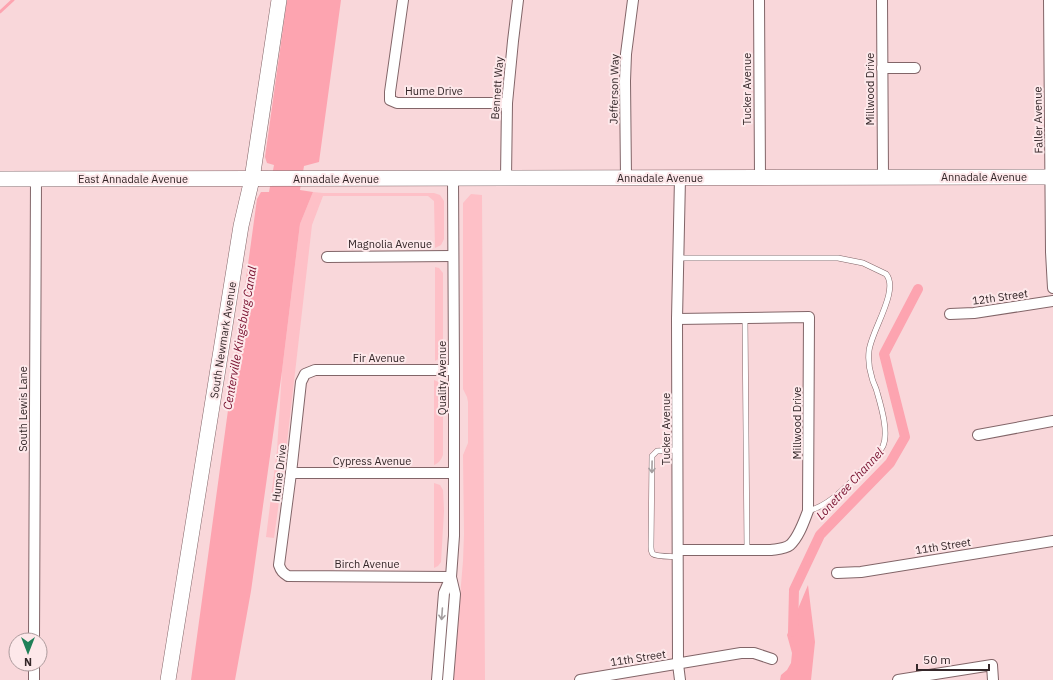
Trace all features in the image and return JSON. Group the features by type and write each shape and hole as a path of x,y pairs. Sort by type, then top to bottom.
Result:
{"street":[{"name":"South Newmark Avenue","path":"168,680 241,226 259,179 279,0"},
{"name":"Hume Drive","path":"403,0 390,100 397,103 507,103"},
{"name":"Bennett Way","path":"506,178 507,103 518,0"},
{"name":"Jefferson Way","path":"626,178 625,61 633,0"},
{"name":"Tucker Avenue","path":"759,0 760,178"},
{"name":"Millwood Drive","path":"882,0 883,177"},
{"name":"Faller Avenue","path":"1050,0 1052,177 1051,252 1053,288"},
{"path":"882,68 915,68"},
{"name":"Annadale Avenue","path":"259,179 1052,177"},
{"name":"East Annadale Avenue","path":"0,178 259,179"},
{"name":"Quality Avenue","path":"448,680 455,594 451,577 454,536 453,178"},
{"name":"Tucker Avenue","path":"680,178 677,319 679,553 678,664 680,680"},
{"name":"South Lewis Lane","path":"34,632 36,179"},
{"name":"Magnolia Avenue","path":"327,257 453,256"},
{"name":"12th Street","path":"950,314 974,314 1053,301"},
{"name":"Millwood Drive","path":"677,319 809,317 808,511 796,538 789,545 783,548 771,550 679,553"},
{"name":"Fir Avenue","path":"305,374 315,370 454,370"},
{"name":"Hume Drive","path":"283,573 280,570 279,565 301,382 305,374"},
{"path":"978,435 1053,421"},
{"name":"Cypress Avenue","path":"291,473 453,473"},
{"name":"11th Street","path":"837,572 861,572 1053,541"},
{"name":"Birch Avenue","path":"283,573 288,576 451,577"},
{"name":"Quality Avenue","path":"437,680 444,593 451,577"},
{"name":"11th Street","path":"580,680 741,653 754,653 772,659"},
{"path":"898,680 992,665 992,680"}],"lane":[{"path":"679,258 838,258 863,263 888,276 890,280 887,304 874,333 869,350 869,363 872,378 881,405 886,435 884,441 878,453 843,489 829,501 808,511"},
{"path":"745,318 747,550"},
{"path":"678,450 657,451 652,456 651,547 653,554 657,556 679,553"}],"shaded area":[{"path":"313,192 434,193 440,195 444,201 444,239 441,245 435,248 434,201 428,196 323,196 312,225 286,451 274,538 266,537 277,450 282,371 300,224"},
{"path":"471,194 482,195 485,680 453,680 463,561 463,455 468,443 468,402 463,389 463,203"},
{"path":"435,267 439,268 443,273 443,353 440,358 435,361"},
{"path":"434,380 440,383 443,388 443,455 440,461 434,465"},
{"path":"434,483 440,485 443,490 444,511 441,562 434,568"}],"water":[{"name":"Centerville Kingsburg Canal","path":"287,0 341,0 319,162 304,166 300,190 313,192 300,224 282,371 251,591 235,680 191,680 257,199 261,192 269,192 274,165 267,163 265,157"},
{"path":"808,585 815,642 811,680 780,680 781,675 787,670 791,663 792,653 787,635"}],"waterway":[{"path":"0,12 13,0"},
{"name":"Lonetree Channel","path":"793,632 794,590 820,535 890,463 905,437 884,354 918,289"}]}
